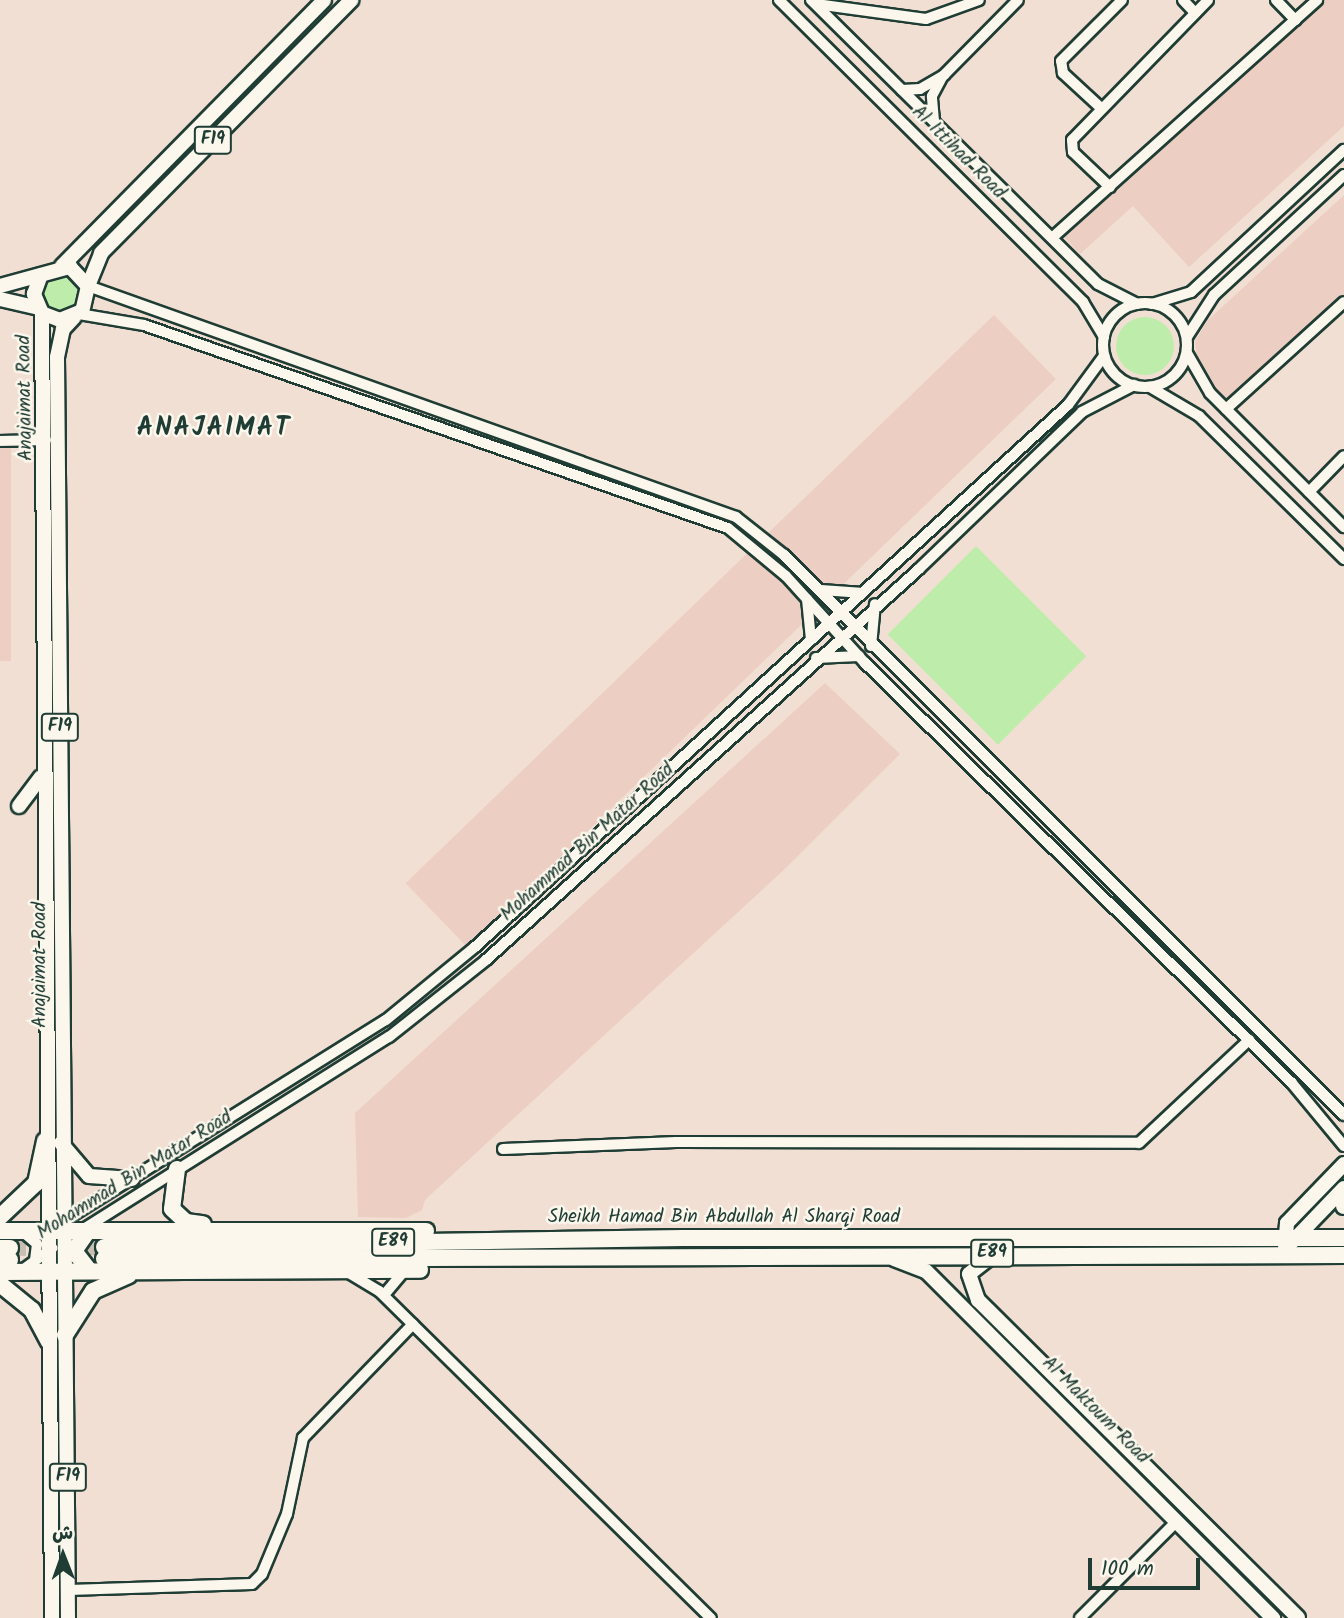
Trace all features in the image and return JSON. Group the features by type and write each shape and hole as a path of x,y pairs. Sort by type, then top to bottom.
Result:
{"highway":[{"path":"0,1217 36,1183 53,1142"},
{"path":"177,1169 169,1199 178,1217 246,1232"},
{"path":"1344,1198 1344,1206"},
{"path":"0,1231 621,1231 683,1238"},
{"path":"67,1231 74,1251 89,1270"},
{"name":"Sheikh Hamad Bin Abdullah Al Sharqi Road","path":"1344,1238 1291,1248 1149,1253 876,1254 639,1259 104,1253 683,1238 1265,1238 1291,1248 1344,1255"},
{"path":"1149,1253 1270,1248 1265,1238"},
{"path":"1291,1248 1309,1243 1344,1243"},
{"path":"7,1260 49,1268 89,1270 405,1270 639,1259"},
{"path":"65,1335 93,1291 146,1270"},
{"path":"0,1284 33,1310 49,1342"}],"main road":[{"name":"F19","path":"40,311 34,294 41,275 62,266 324,0"},
{"name":"F19","path":"76,316 102,253 351,0"},
{"path":"62,266 77,271 88,286"},
{"path":"0,286 41,275"},
{"path":"0,299 60,320 76,316"},
{"name":"Anajaimat Road","path":"40,311 46,440 43,772 53,1142 67,1231 49,1268 65,1335 68,1618"},
{"name":"Anajaimat Road","path":"53,1142 57,357 63,329 76,316"},
{"path":"19,806 43,772"},
{"path":"53,1142 89,1176 132,1179"},
{"path":"1291,1248 1291,1218 1344,1164"},
{"path":"1291,1248 1344,1188"},
{"name":"Anajaimat Road","path":"52,1618 48,1251 67,1231"},
{"name":"Al Maktoum Road","path":"999,1253 975,1265 968,1278 991,1313 1298,1618"},
{"name":"Al Maktoum Road","path":"876,1254 922,1268 1273,1618"},
{"path":"975,1319 979,1311 991,1313"},
{"path":"1203,1546 1265,1602 1274,1594"}],"street":[{"name":"Al Ittihad Road","path":"779,0 1083,302 1104,337"},
{"path":"813,2 852,11 926,19 979,0"},
{"path":"934,121 932,96 944,75 1018,0"},
{"path":"1101,108 1063,73 1061,61 1122,0"},
{"path":"1183,0 1195,13"},
{"path":"1110,187 1071,146 1101,108 1208,0"},
{"path":"1276,0 1295,20"},
{"path":"1053,237 1317,0"},
{"name":"Al Ittihad Road","path":"813,2 1098,284 1137,304"},
{"path":"845,32 852,11"},
{"path":"902,90 920,89 944,75"},
{"path":"1344,150 1191,292 1152,304 1137,304 1119,312 1104,337 1104,356 1112,371 1134,385 1150,387 1199,416 1344,559"},
{"path":"1186,337 1214,295 1344,175"},
{"path":"88,286 703,502 763,535 954,730 1344,1115"},
{"path":"1226,409 1344,302"},
{"path":"1152,304 1178,319 1186,337 1187,353 1226,409 1344,527"},
{"path":"76,316 144,325 676,507 759,549 806,596 859,656 1291,1082 1336,1129 1344,1146"},
{"path":"1150,387 1174,376 1187,353"},
{"name":"Mohammad Bin Matar Road","path":"67,1231 132,1179 386,1020 811,640 1068,405 1104,356"},
{"name":"Mohammad Bin Matar Road","path":"67,1231 177,1169 389,1037 454,985 841,636 1088,407 1134,385"},
{"path":"0,441 46,440"},
{"path":"1308,492 1344,456"},
{"path":"816,588 863,593"},
{"path":"806,596 811,640"},
{"path":"871,646 875,604"},
{"path":"815,658 859,656"},
{"path":"939,735 942,728 954,730"},
{"path":"1064,859 1078,864 1082,857"},
{"path":"1159,953 1174,947"},
{"path":"503,1149 677,1142 1139,1143 1249,1040"},
{"path":"1291,1082 1303,1084 1303,1076"},
{"path":"19,1231 35,1240 49,1268"},
{"path":"341,1270 384,1295 711,1618"},
{"path":"384,1295 405,1270"},
{"path":"69,1590 252,1584 262,1574 287,1514 303,1438 413,1324"},
{"path":"1080,1618 1177,1521"}],"shaded area":[{"path":"1321,0 1344,0 1344,126 1189,267 1133,206 1080,254 1063,236"},
{"path":"1344,195 1344,295 1227,402 1198,367 1195,341 1208,320"},
{"path":"994,315 1056,379 467,947 406,883"},
{"path":"0,448 11,448 11,661 0,661"},
{"path":"825,683 900,754 787,867 425,1200 422,1210 406,1218 358,1217 355,1113"}],"green space":[{"path":"59,270 82,281 84,300 63,316 46,309 39,291"},
{"path":"1139,317 1151,317 1166,325 1174,340 1174,352 1166,367 1151,375 1139,375 1124,367 1116,352 1116,340 1124,325"},
{"path":"976,546 1086,656 998,745 888,634"}],"tunnel":[{"path":"10,1248 104,1247"}],"district":[{"name":"ANAJAIMAT","path":"214,429"}]}
